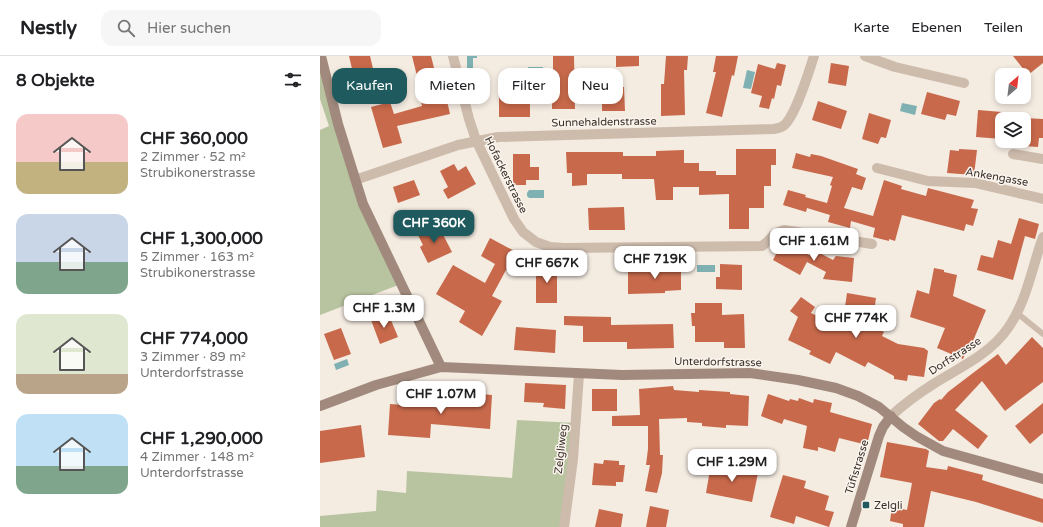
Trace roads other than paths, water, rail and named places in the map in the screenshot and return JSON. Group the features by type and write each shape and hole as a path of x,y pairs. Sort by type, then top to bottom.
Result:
{"street":[{"path":"320,56 338,124 363,204 441,367"},
{"name":"Hofackerstrasse","path":"453,56 469,119 476,140 514,219 524,232 536,242 550,247 578,249 762,246 767,243 776,232 784,230 872,244"},
{"name":"Sunnehaldenstrasse","path":"355,180 458,145 476,140 498,137 774,129 784,126 790,118 796,106 814,56"},
{"path":"865,56 895,67 964,83"},
{"path":"1013,154 1043,159"},
{"name":"Ankengasse","path":"877,168 928,181 975,183 1043,200"},
{"name":"Dorfstrasse","path":"891,416 929,387 983,354 1000,338 1017,313 1043,237"},
{"name":"Unterdorfstrasse","path":"320,406 371,387 441,367 622,375 750,373 798,380 836,388 871,402 916,436 943,451 1043,480"},
{"name":"Zelgliweg","path":"564,527 573,459 579,374"},
{"name":"Tüfistrasse","path":"851,527 879,436 883,427 891,416"}],"lane":[{"path":"1017,313 1043,334"}],"water":[{"path":"467,56 477,56 477,58 473,58 473,68 467,68"},
{"path":"528,67 543,67 543,68"},
{"path":"747,70 755,72 751,89 743,88"},
{"path":"902,103 917,106 915,115 900,111"},
{"path":"529,190 544,190 544,198 529,198 527,193"},
{"path":"697,265 715,265 715,272 697,272"},
{"path":"347,359 349,365 336,370 334,364"}],"place":[{"name":"Zelgli","path":"866,505"}]}
